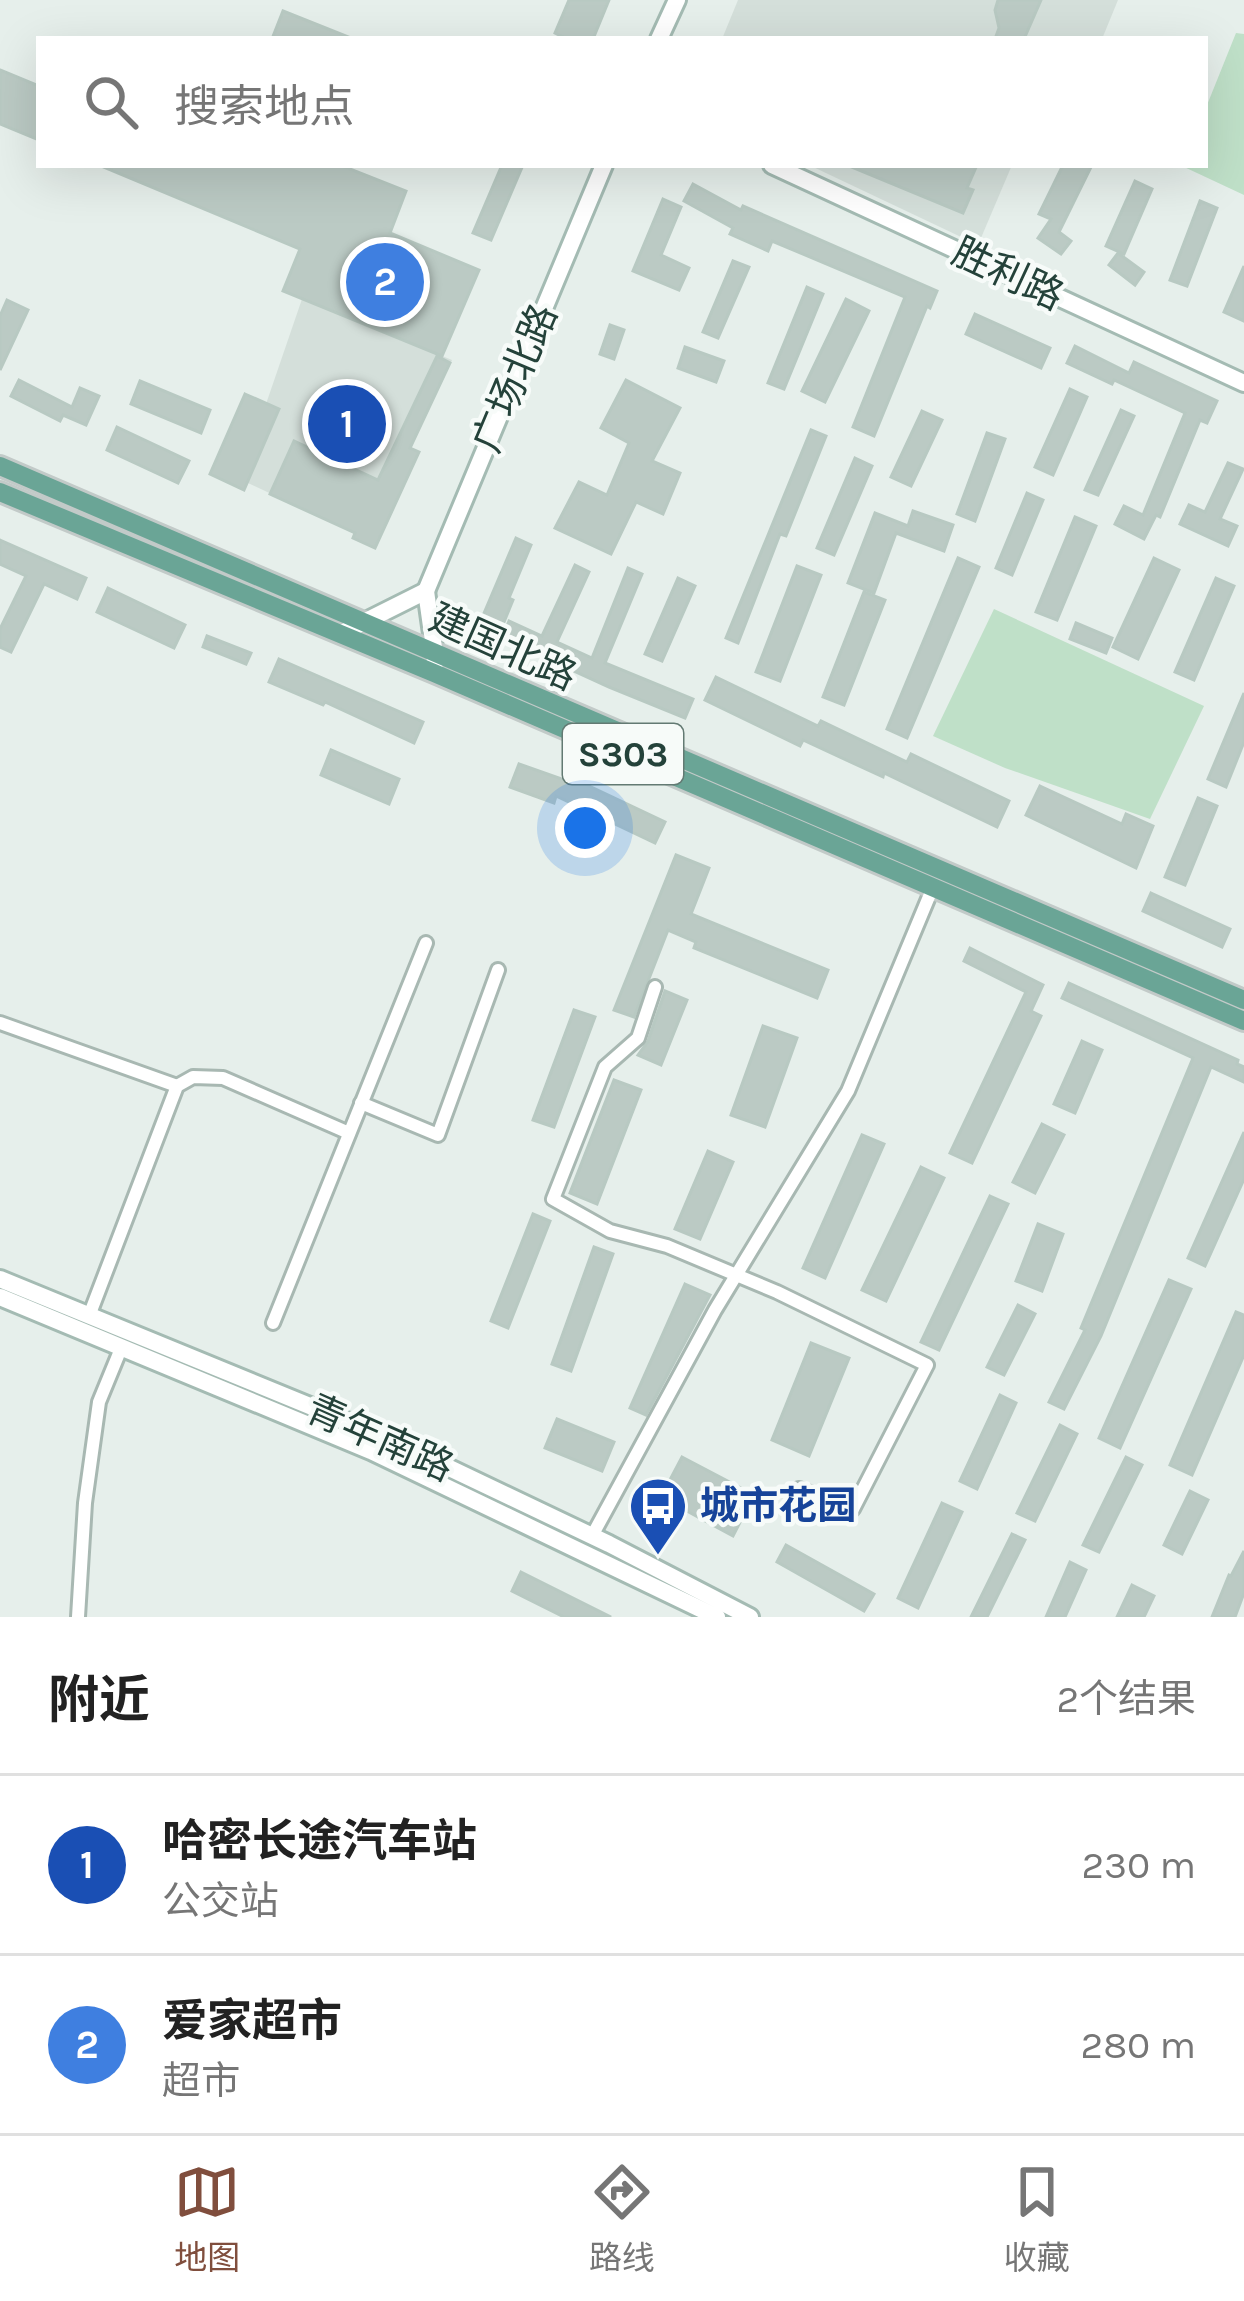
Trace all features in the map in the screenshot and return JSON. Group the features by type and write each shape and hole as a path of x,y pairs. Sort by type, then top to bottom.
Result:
{"main road":[{"name":"建国北路","path":"0,466 365,621 434,664 1244,1021"},
{"name":"建国北路","path":"0,492 340,634 434,664 1244,1000"}],"street":[{"path":"660,36 677,0"},
{"name":"广场北路","path":"426,591 603,168"},
{"name":"胜利路","path":"778,168 1244,383"},
{"path":"340,634 426,591 434,664"},
{"path":"592,1536 715,1310 848,1091 933,887"},
{"path":"273,1323 426,943"},
{"path":"361,1103 438,1135 498,970"},
{"path":"656,987 638,1037 604,1067 553,1199 610,1231 667,1246 737,1275 927,1365 853,1509 799,1489"},
{"path":"0,1023 177,1086"},
{"path":"89,1316 177,1086 193,1077 223,1078 350,1132"},
{"name":"青年南路","path":"0,1279 378,1434 750,1617"},
{"path":"0,1297 371,1451 717,1617"},
{"path":"78,1617 85,1503 99,1402 122,1346"}],"shaded area":[{"path":"738,0 1118,0 1103,36 723,36"},
{"path":"815,168 1011,168 978,245"},
{"path":"302,299 452,360 411,447 419,452 375,548 353,538 354,533 248,483 279,410 266,404"}],"green space":[{"path":"1236,33 1244,34 1244,195 1186,168 1208,168 1208,103"},
{"path":"994,609 1204,706 1150,819 1005,768 933,736"}],"building":[{"path":"569,0 609,0 594,36 555,33"},
{"path":"998,0 1041,0 1025,36 996,36"},
{"path":"283,11 346,36 273,36"},
{"path":"0,70 36,85 36,139 0,124"},
{"path":"106,168 348,168 406,191 390,233 479,270 442,356 283,291 300,249"},
{"path":"501,168 522,168 491,240 473,233"},
{"path":"854,168 976,168 963,213"},
{"path":"1062,168 1091,168 1059,232 1071,241 1061,254 1038,238 1051,219 1039,214"},
{"path":"1135,181 1152,189 1124,254 1106,246"},
{"path":"693,184 741,210 743,206 937,291 874,436 853,427 905,297 772,241 768,251 730,234 733,228 684,201"},
{"path":"663,199 681,207 661,255 689,268 679,290 633,271"},
{"path":"1200,201 1217,208 1187,286 1170,280"},
{"path":"1118,253 1144,272 1135,285 1109,265"},
{"path":"733,261 749,267 718,338 703,332"},
{"path":"1244,266 1244,321 1224,312"},
{"path":"807,287 823,294 784,389 768,383"},
{"path":"846,299 869,311 825,402 802,391"},
{"path":"7,300 28,310 0,370 0,316"},
{"path":"975,314 1050,348 1041,368 966,334"},
{"path":"610,325 624,330 614,359 600,354"},
{"path":"1075,346 1129,373 1134,362 1217,401 1207,423 1200,420 1160,517 1156,515 1144,539 1115,524 1124,506 1143,515 1185,413 1067,363"},
{"path":"685,347 724,361 716,382 678,368"},
{"path":"437,356 450,363 410,448 419,452 375,548 353,538 355,533 270,494 294,441 378,480"},
{"path":"19,380 72,407 80,388 99,396 86,425 63,415 60,421 11,396"},
{"path":"626,380 680,408 652,461 680,473 663,514 636,502 611,554 555,528 579,482 607,495 629,443 601,428"},
{"path":"140,381 210,410 201,433 131,404"},
{"path":"1070,389 1087,397 1053,475 1035,467"},
{"path":"245,394 279,409 244,490 210,474"},
{"path":"1121,410 1134,416 1098,495 1085,490"},
{"path":"922,411 942,420 911,486 891,477"},
{"path":"117,427 189,461 178,483 107,450"},
{"path":"811,430 826,436 786,536 780,534 738,643 726,638"},
{"path":"987,433 1005,439 975,521 957,514"},
{"path":"855,458 872,466 834,555 817,548"},
{"path":"1228,463 1243,469 1220,519 1237,526 1228,546 1180,524 1189,505 1205,512"},
{"path":"1027,493 1043,500 1012,575 996,568"},
{"path":"913,511 953,525 944,551 896,533 874,593 848,583 875,513 908,526"},
{"path":"1075,517 1096,526 1057,620 1036,612"},
{"path":"516,538 531,545 502,627 482,618"},
{"path":"0,540 86,578 77,599 44,584 11,652 0,647 0,629 26,576 0,564"},
{"path":"958,558 979,567 907,738 887,729"},
{"path":"1154,558 1179,570 1138,659 1113,647"},
{"path":"575,565 589,572 557,642 592,658 628,568 642,574 605,663 693,699 685,718 502,638 509,621 542,636"},
{"path":"797,566 821,575 780,681 756,672"},
{"path":"678,578 695,586 662,661 645,654"},
{"path":"1216,578 1234,586 1194,680 1175,672"},
{"path":"108,588 185,625 174,648 97,612"},
{"path":"864,592 885,600 844,705 823,697"},
{"path":"1076,623 1112,638 1106,653 1070,639"},
{"path":"207,636 251,653 246,664 203,647"},
{"path":"279,659 423,722 414,743 269,682"},
{"path":"716,677 818,726 821,721 907,762 911,754 1009,801 997,827 884,773 883,777 803,740 800,746 705,700"},
{"path":"1244,693 1244,742 1226,787 1208,779"},
{"path":"331,750 399,779 389,804 321,775"},
{"path":"519,764 570,782 572,778 665,822 655,843 556,796 554,803 510,787"},
{"path":"1040,786 1122,824 1126,814 1153,826 1136,868 1026,815"},
{"path":"1198,798 1217,806 1185,885 1165,877"},
{"path":"676,855 709,868 691,914 828,970 817,998 694,948 696,942 668,930 634,1017 614,1010"},
{"path":"1151,893 1230,929 1222,947 1143,911"},
{"path":"970,948 1043,985 1031,1011 1041,1016 972,1163 950,1153 1026,992 964,961"},
{"path":"1069,983 1238,1060 1244,1067 1244,1082 1211,1067 1101,1336 1064,1409 1049,1402 1085,1330 1081,1328 1193,1058 1062,998"},
{"path":"665,991 687,1000 661,1065 638,1055 648,1041"},
{"path":"574,1010 595,1017 554,1127 533,1120"},
{"path":"763,1026 797,1038 765,1127 731,1115"},
{"path":"1082,1041 1102,1050 1075,1113 1054,1104"},
{"path":"614,1080 641,1090 597,1204 570,1193"},
{"path":"1042,1124 1064,1135 1035,1193 1013,1182"},
{"path":"1244,1132 1244,1179 1205,1266 1188,1258"},
{"path":"862,1135 884,1144 825,1278 803,1268"},
{"path":"708,1151 733,1162 700,1239 675,1229"},
{"path":"921,1167 944,1178 886,1301 862,1290"},
{"path":"990,1196 1008,1204 939,1350 921,1342"},
{"path":"533,1214 550,1221 508,1328 491,1321"},
{"path":"1038,1224 1063,1234 1042,1291 1016,1281"},
{"path":"594,1247 613,1254 571,1371 552,1364"},
{"path":"1169,1280 1191,1289 1120,1448 1099,1438"},
{"path":"685,1284 710,1295 646,1415 630,1408"},
{"path":"1018,1305 1035,1314 1004,1375 987,1367"},
{"path":"1236,1312 1244,1315 1244,1355 1192,1475 1170,1465"},
{"path":"811,1343 849,1358 809,1456 772,1440"},
{"path":"1000,1395 1016,1403 977,1489 960,1481"},
{"path":"557,1419 614,1442 602,1471 545,1448"},
{"path":"1060,1425 1077,1434 1035,1521 1017,1513"},
{"path":"682,1457 754,1495 733,1536 661,1497"},
{"path":"1126,1457 1142,1465 1099,1552 1083,1545"},
{"path":"1190,1491 1208,1500 1182,1554 1164,1545"},
{"path":"942,1503 962,1512 918,1608 898,1598"},
{"path":"1012,1534 1025,1540 987,1617 971,1617"},
{"path":"786,1545 874,1594 864,1611 777,1562"},
{"path":"1244,1551 1244,1593 1235,1617 1212,1617 1229,1575"},
{"path":"1070,1562 1086,1570 1065,1617 1046,1617"},
{"path":"521,1572 611,1617 564,1617 512,1591"},
{"path":"1132,1585 1154,1596 1144,1617 1117,1617"}],"place":[{"name":"爱家超市","path":"385,282"},
{"name":"哈密长途汽车站","path":"347,424"},
{"name":"城市花园","path":"658,1557"}]}
